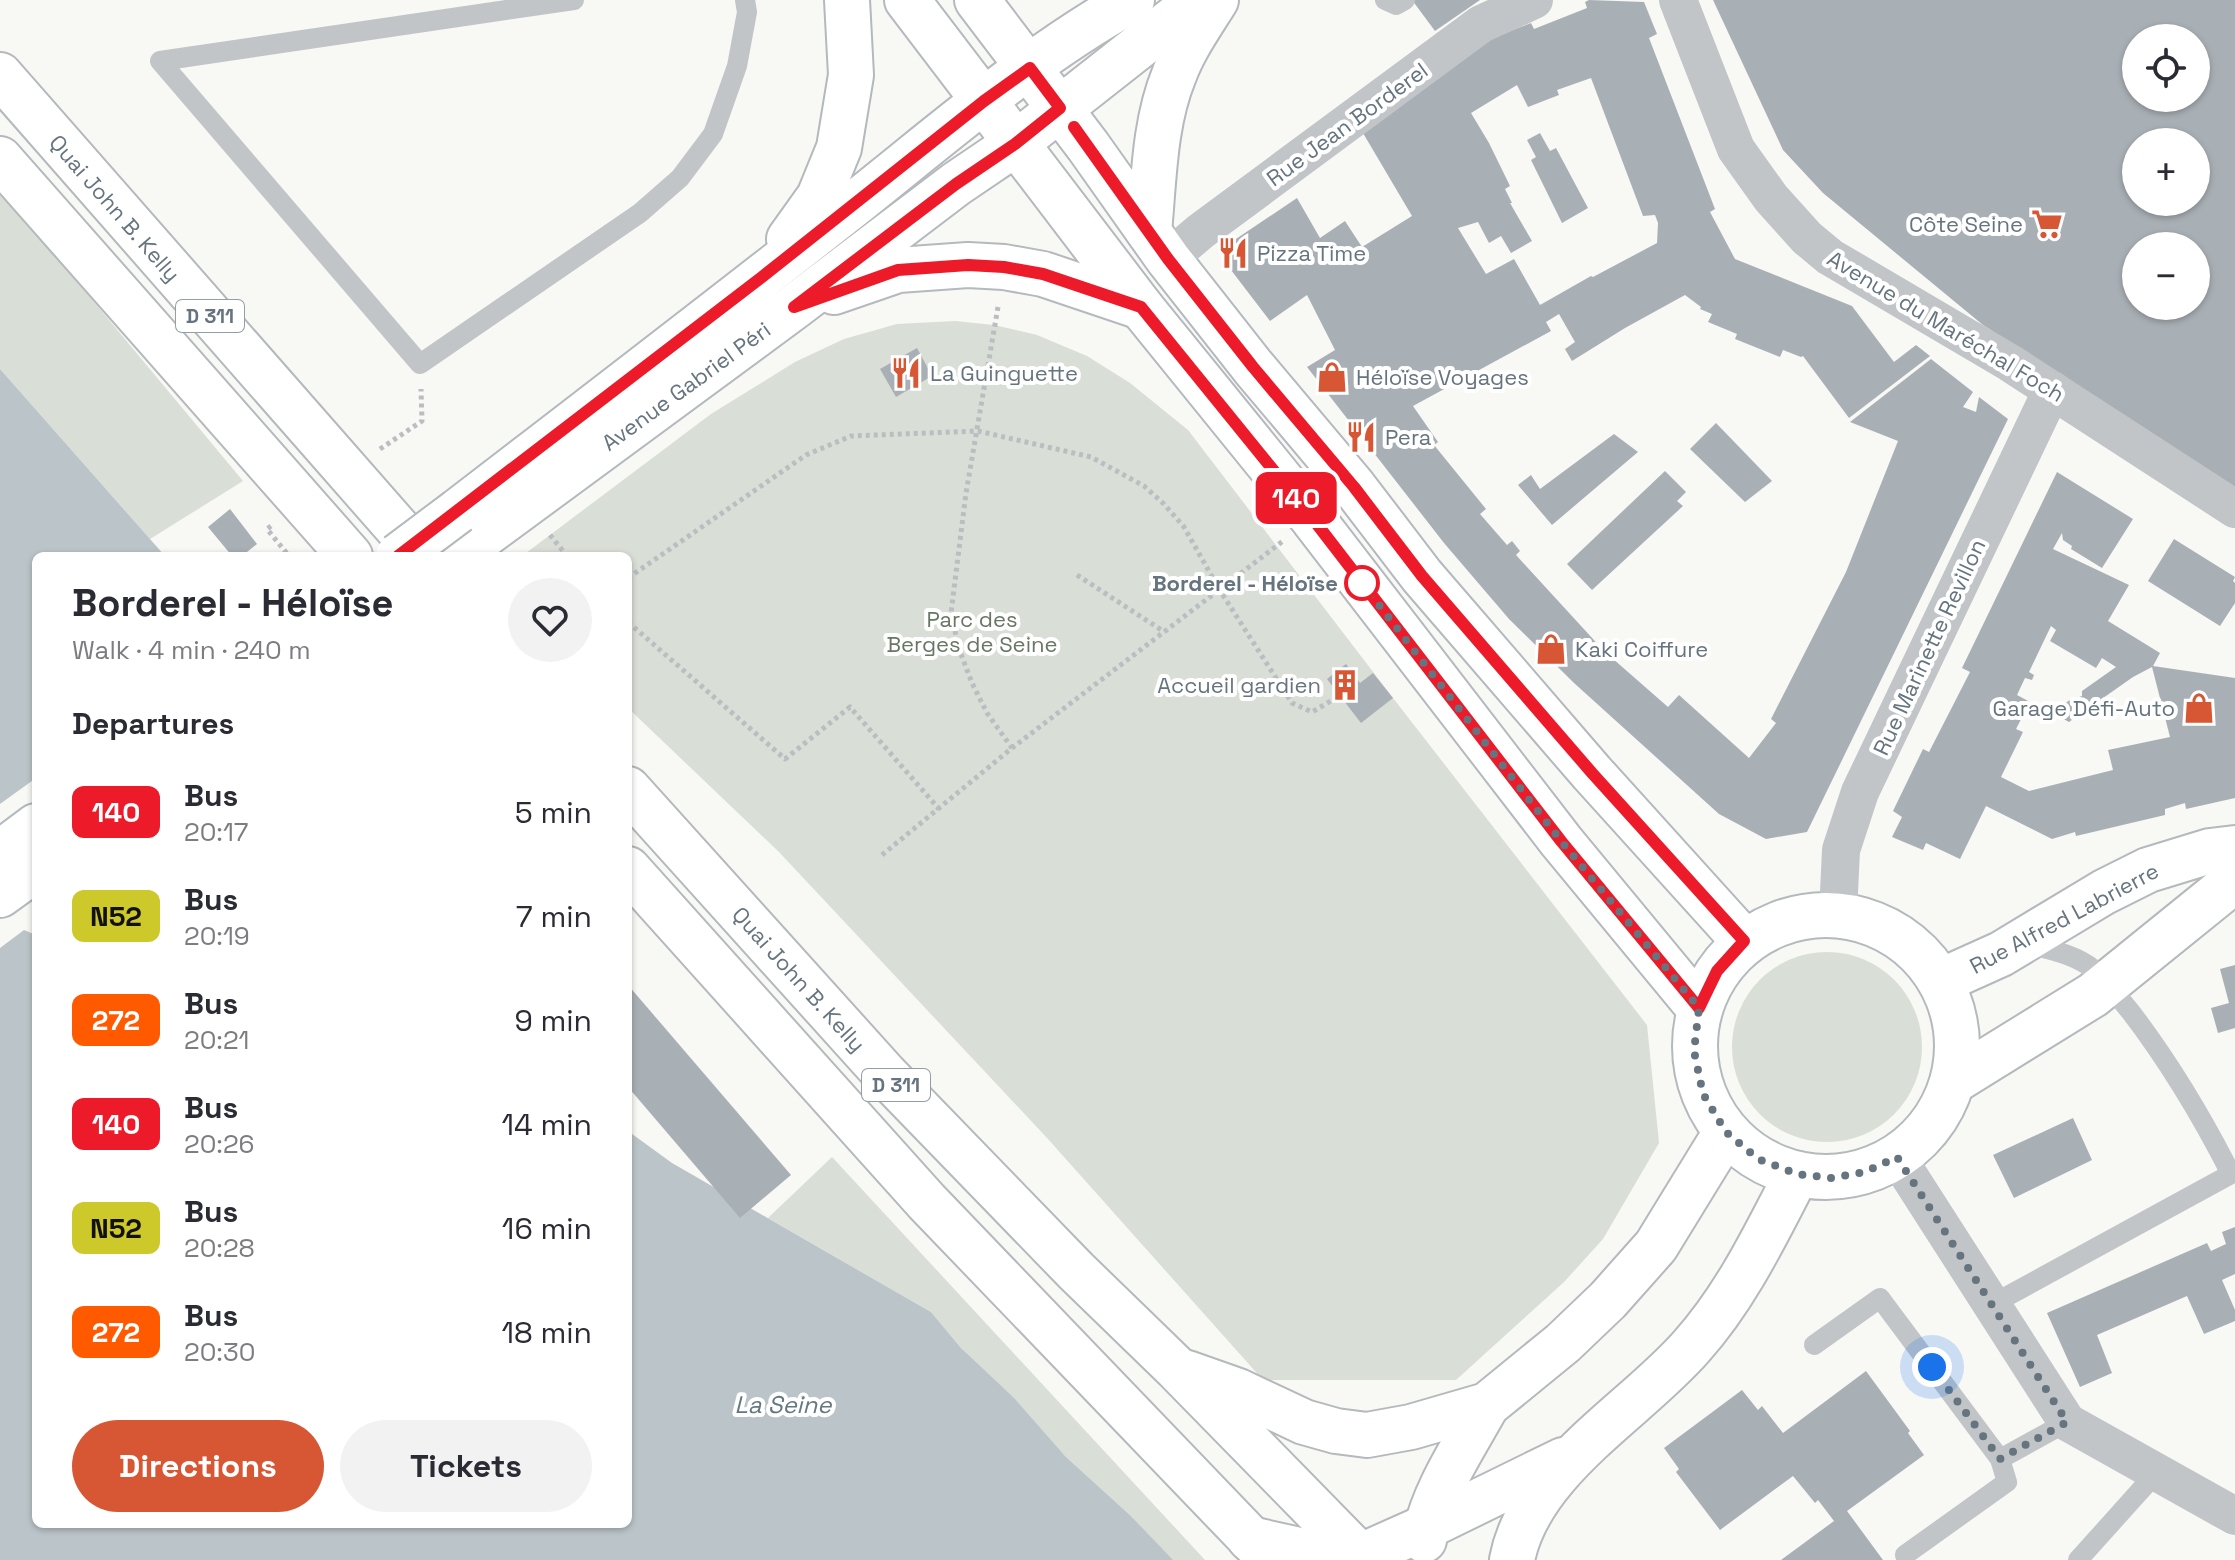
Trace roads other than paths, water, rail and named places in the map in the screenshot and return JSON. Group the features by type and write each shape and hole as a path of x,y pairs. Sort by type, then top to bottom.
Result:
{"main road":[{"path":"762,277 819,197 839,148 851,75 847,0"},
{"path":"907,0 1141,307 1313,519 1561,841 1699,1008"},
{"path":"977,0 1060,108 1158,246 1253,367 1337,465 1422,576 1592,773 1744,941"},
{"name":"Avenue Gabriel Péri","path":"465,535 762,277 984,101 1089,24 1132,0"},
{"name":"Avenue Gabriel Péri","path":"465,535 794,307 956,184 1015,144 1198,0"},
{"path":"1158,246 1157,141 1165,104 1173,76 1189,42 1216,0"},
{"name":"Quai John B. Kelly","path":"0,75 418,552"},
{"name":"D 311","path":"0,159 346,552"},
{"path":"794,307 898,270 968,265 1043,274 1141,307"},
{"path":"411,552 465,535"},
{"name":"Quai John B. Kelly","path":"632,794 885,1074 1076,1271 1177,1369"},
{"path":"0,853 32,829"},
{"name":"Rue Alfred Labrierre","path":"1941,981 2001,954 2104,892 2148,870 2210,851 2235,848"},
{"path":"0,895 32,872"},
{"name":"D 311","path":"632,873 927,1202 1260,1549"},
{"path":"1954,1081 2093,995 2213,897 2235,883"},
{"path":"1838,913 1879,924 1915,948 1941,981 1957,1030 1954,1081 1932,1124 1897,1157 1865,1172 1831,1178 1797,1174 1758,1159 1726,1132 1703,1094 1694,1051 1699,1008 1717,971 1744,941 1789,918 1838,913"},
{"path":"1424,1544 1443,1486 1487,1405 1563,1343 1608,1300 1656,1246 1726,1132"},
{"path":"1260,1549 1335,1558 1363,1558 1424,1544 1573,1455 1690,1348 1715,1318 1741,1281 1797,1174"},
{"path":"1177,1369 1238,1391 1304,1422 1367,1435 1411,1427 1487,1405"},
{"name":"D 311","path":"1177,1369 1363,1558"},
{"path":"1512,1560 1531,1510 1573,1455"}],"street":[{"name":"Rue Jean Borderel","path":"1158,246 1201,231 1481,24 1534,0"},
{"name":"Avenue du Maréchal Foch","path":"1678,0 1736,149 1771,198 1807,238 1830,257 2052,390 2235,509"},
{"name":"Rue Marinette Revillon","path":"1838,913 1841,850 1860,792 2052,390"},
{"path":"1897,1157 2067,1422 2235,1516"}],"lane":[{"path":"574,0 160,61 420,364 640,213 680,178 713,134 737,66 747,12 745,0"},
{"path":"1385,0 1396,5 1405,0"},
{"path":"1991,1305 2233,1173 2152,1041 2107,983 2092,968 2070,957 2020,942"},
{"path":"1814,1345 1880,1298 2000,1459 2007,1482 1905,1555"},
{"path":"2000,1459 2067,1422"},
{"path":"2078,1560 2157,1472"}],"water":[{"name":"La Seine","path":"0,369 161,552 32,552 32,1528 632,1528 632,1134 672,1163 931,1312 961,1348 1014,1398 1065,1456 1131,1516 1173,1560 0,1560"}],"place":[{"name":"Côte Seine","path":"2047,224"},
{"name":"Pizza Time","path":"1233,253"},
{"name":"La Guinguette","path":"906,373"},
{"name":"Héloïse Voyages","path":"1332,377"},
{"name":"Pera","path":"1361,437"},
{"name":"Borderel - Héloïse","path":"1362,583"},
{"name":"Kaki Coiffure","path":"1551,649"},
{"name":"Accueil gardien","path":"1345,685"},
{"name":"Garage Défi-Auto","path":"2199,708"}],"park label":[{"name":"Parc des Berges de Seine","path":"972,632"}]}
